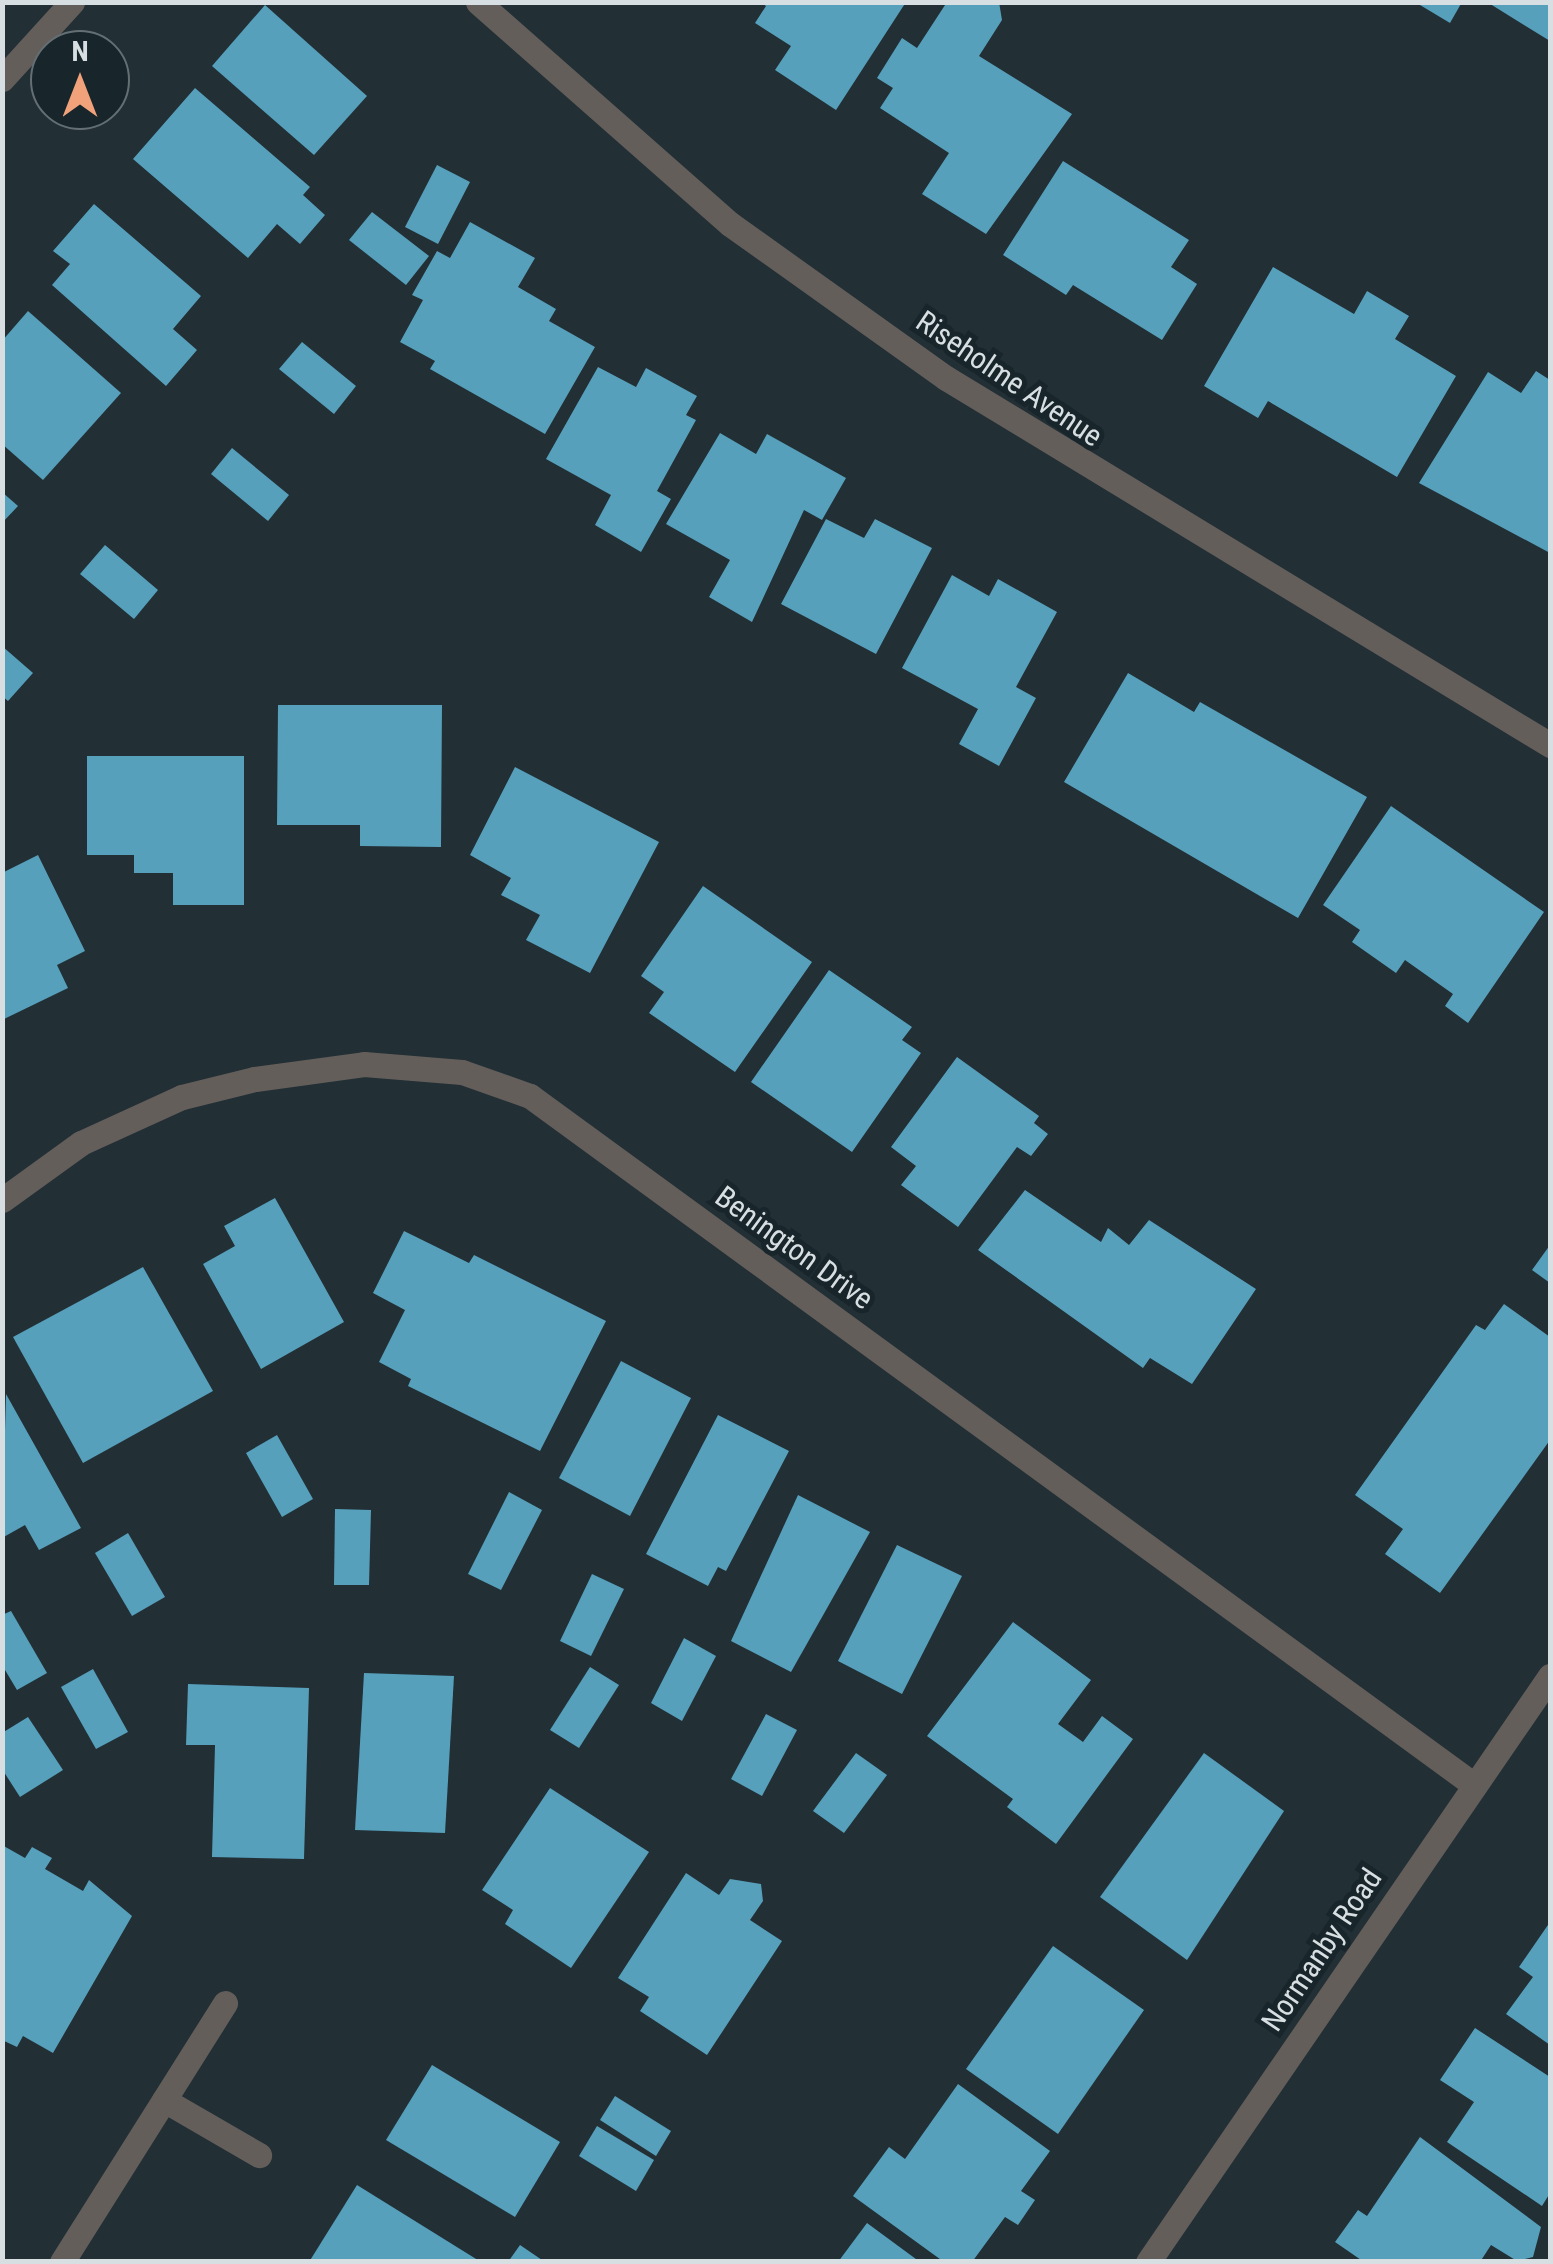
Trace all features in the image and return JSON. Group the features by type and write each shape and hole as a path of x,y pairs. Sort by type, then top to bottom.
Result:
{"street":[{"path":"2,79 72,2"},
{"name":"Riseholme Avenue","path":"478,2 730,224 946,378 1550,745"},
{"name":"Benington Drive","path":"2,1200 81,1143 182,1097 255,1079 364,1064 462,1072 530,1096 1474,1785"},
{"name":"Normanby Road","path":"1148,2262 1550,1676"},
{"path":"62,2262 225,2003"},
{"path":"164,2100 258,2155"}],"building":[{"path":"760,2 906,2 836,110 775,70 791,46 755,23 766,6"},
{"path":"947,2 999,2 1002,20 979,56 1072,114 986,234 922,194 949,153 880,108 893,88 877,78 902,38 917,48"},
{"path":"1415,2 1462,2 1450,23"},
{"path":"1487,2 1550,2 1550,41"},
{"path":"265,5 367,96 314,155 212,66"},
{"path":"195,88 310,187 303,195 325,215 300,244 277,224 248,258 133,159"},
{"path":"1063,161 1189,240 1171,267 1197,284 1162,340 1073,285 1066,295 1003,255"},
{"path":"437,165 470,182 438,244 405,227"},
{"path":"94,204 201,296 173,329 197,350 166,386 52,285 70,264 53,251"},
{"path":"372,212 429,256 406,285 349,240"},
{"path":"470,222 535,258 518,287 556,309 549,321 595,347 545,434 430,369 435,361 400,342 423,300 412,295 437,251 450,258"},
{"path":"1273,267 1354,314 1367,291 1409,316 1395,339 1456,376 1397,477 1268,401 1258,418 1204,386"},
{"path":"28,311 121,393 43,480 2,444 2,341"},
{"path":"302,342 356,386 334,414 279,369"},
{"path":"598,367 636,387 646,368 697,396 686,415 696,420 657,491 671,499 641,552 595,525 611,495 546,459"},
{"path":"1536,371 1550,380 1550,553 1419,483 1488,372 1521,393"},
{"path":"720,433 756,454 767,434 846,478 822,520 804,510 752,622 709,597 730,560 666,524"},
{"path":"232,448 289,495 268,521 211,474"},
{"path":"2,492 18,506 2,523"},
{"path":"826,519 864,538 875,519 932,548 876,654 781,604"},
{"path":"105,545 158,590 134,619 80,574"},
{"path":"952,575 989,596 998,579 1057,612 1016,687 1036,698 999,766 959,744 978,709 902,668"},
{"path":"2,646 33,673 8,701 2,696"},
{"path":"1128,673 1194,712 1200,702 1367,797 1298,918 1064,782"},
{"path":"278,705 442,705 441,847 360,846 360,825 277,825"},
{"path":"87,756 244,756 244,905 173,905 173,873 134,873 134,855 87,855"},
{"path":"515,767 659,842 590,973 526,940 540,915 501,895 511,878 470,855"},
{"path":"1391,806 1544,912 1468,1023 1445,1006 1453,994 1405,960 1396,973 1352,942 1360,930 1323,905"},
{"path":"38,855 85,951 57,965 68,988 2,1020 2,873"},
{"path":"703,886 812,962 735,1072 649,1013 664,992 641,976"},
{"path":"829,970 912,1027 902,1040 921,1053 852,1152 751,1082"},
{"path":"957,1057 1039,1116 1034,1123 1048,1134 1031,1156 1017,1147 958,1227 901,1185 916,1166 891,1147"},
{"path":"1025,1190 1101,1242 1108,1228 1129,1245 1149,1220 1256,1289 1192,1384 1150,1358 1143,1368 978,1250"},
{"path":"275,1198 344,1322 261,1369 203,1264 235,1246 224,1226"},
{"path":"404,1231 469,1263 474,1255 606,1321 540,1451 408,1386 411,1379 379,1362 405,1310 373,1293"},
{"path":"1550,1245 1550,1283 1532,1270"},
{"path":"143,1267 213,1391 83,1463 13,1337"},
{"path":"1504,1304 1550,1337 1550,1440 1440,1593 1385,1554 1403,1529 1355,1495 1476,1325 1485,1330"},
{"path":"621,1361 691,1398 630,1516 559,1478"},
{"path":"6,1394 81,1528 39,1550 25,1525 2,1538"},
{"path":"718,1415 789,1451 726,1571 718,1567 708,1586 646,1554"},
{"path":"277,1435 313,1499 282,1517 246,1453"},
{"path":"509,1492 542,1510 501,1590 468,1574"},
{"path":"798,1495 870,1532 791,1672 731,1641"},
{"path":"335,1509 371,1510 369,1585 334,1585"},
{"path":"128,1533 165,1597 132,1616 95,1553"},
{"path":"897,1545 962,1576 902,1694 838,1661"},
{"path":"592,1574 624,1589 591,1656 560,1641"},
{"path":"11,1611 47,1673 17,1690 2,1665 2,1615"},
{"path":"1013,1622 1091,1680 1058,1724 1083,1742 1102,1716 1133,1739 1056,1844 1007,1807 1013,1799 927,1736"},
{"path":"684,1638 716,1656 682,1721 651,1703"},
{"path":"590,1667 619,1685 579,1748 550,1730"},
{"path":"93,1669 128,1732 96,1749 61,1687"},
{"path":"364,1673 454,1676 445,1833 355,1830"},
{"path":"188,1684 309,1688 304,1859 212,1857 215,1745 186,1745"},
{"path":"766,1714 797,1730 762,1796 731,1779"},
{"path":"28,1717 63,1770 20,1797 2,1769 2,1733"},
{"path":"856,1753 887,1775 844,1833 813,1811"},
{"path":"1204,1753 1284,1811 1187,1960 1100,1897"},
{"path":"550,1788 649,1852 571,1968 505,1924 513,1910 482,1890"},
{"path":"2,1845 25,1858 32,1847 52,1858 45,1869 83,1891 89,1880 132,1916 53,2053 23,2036 17,2047 2,2040"},
{"path":"686,1873 719,1895 730,1879 761,1884 763,1901 750,1920 782,1941 707,2055 640,2011 649,1997 618,1978"},
{"path":"1550,1922 1550,2045 1506,2014 1533,1977 1519,1967"},
{"path":"1053,1946 1144,2010 1058,2134 966,2069"},
{"path":"1475,2028 1550,2077 1550,2193 1542,2206 1447,2142 1474,2102 1440,2080"},
{"path":"432,2065 560,2142 515,2217 386,2140"},
{"path":"958,2084 1050,2151 1021,2191 1035,2200 1018,2225 1005,2217 972,2262 944,2262 853,2196 889,2147 905,2159"},
{"path":"615,2096 671,2131 656,2156 600,2120"},
{"path":"597,2126 654,2160 636,2191 579,2156"},
{"path":"1420,2137 1541,2227 1533,2257 1517,2261 1491,2245 1480,2262 1364,2262 1335,2242 1358,2210 1367,2216"},
{"path":"357,2185 481,2262 309,2262"},
{"path":"867,2223 920,2262 838,2262"},
{"path":"520,2245 545,2262 508,2262"}]}
